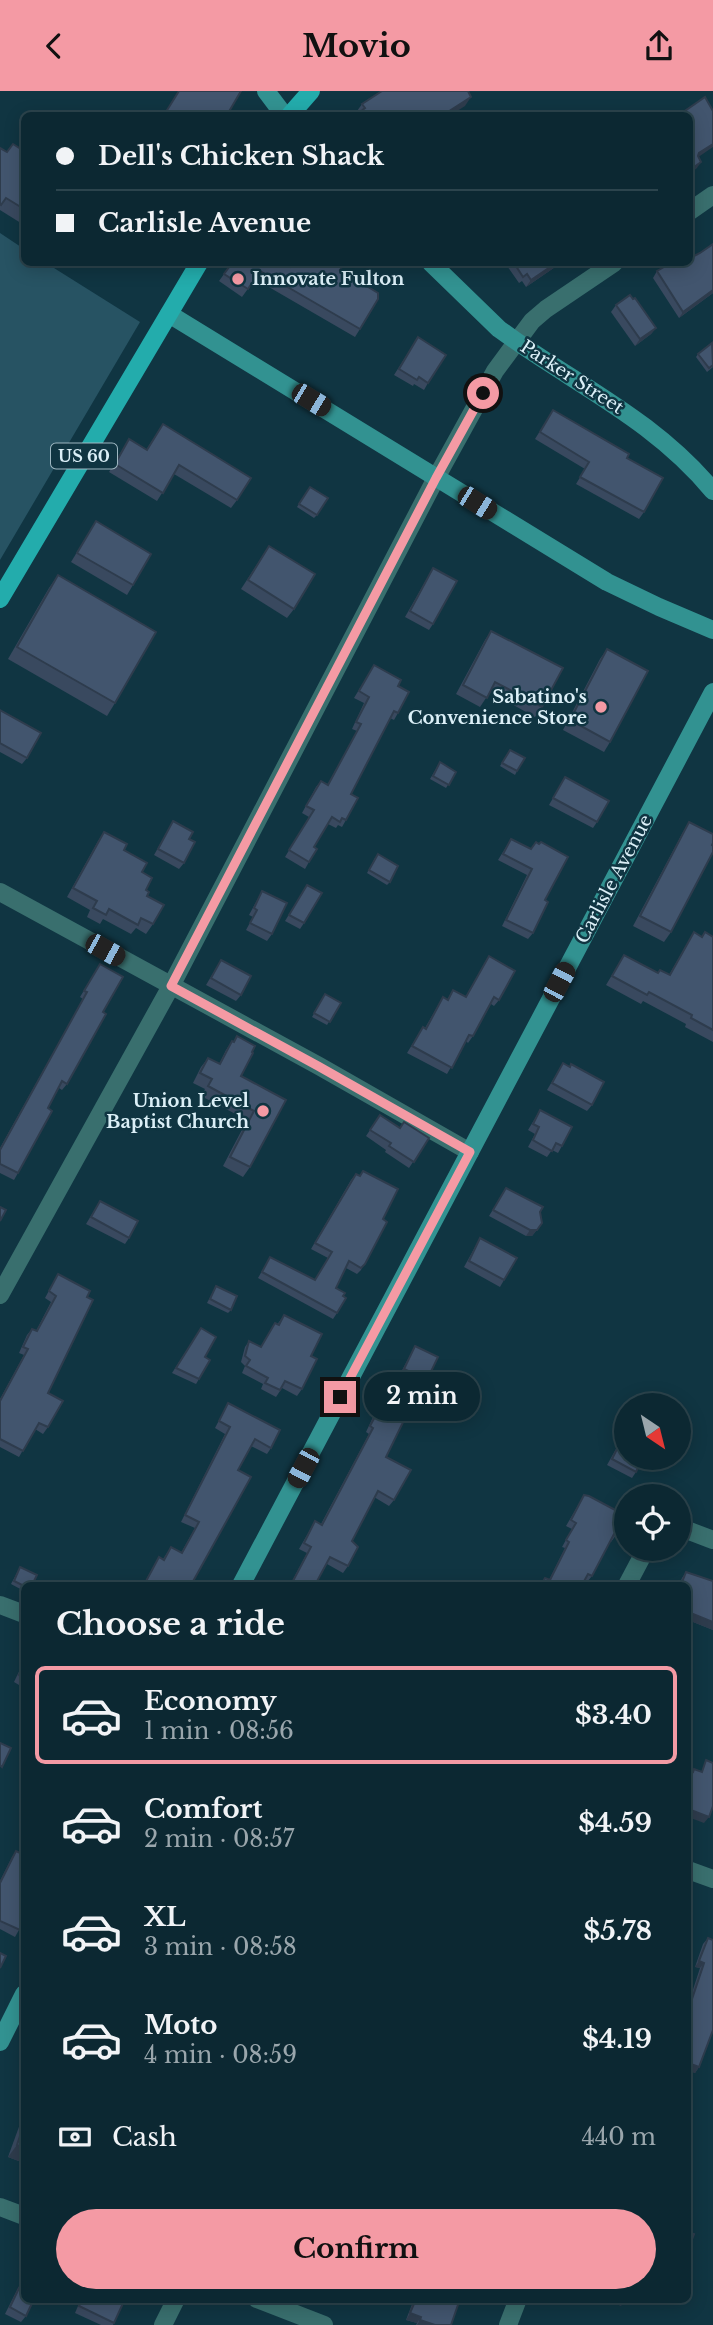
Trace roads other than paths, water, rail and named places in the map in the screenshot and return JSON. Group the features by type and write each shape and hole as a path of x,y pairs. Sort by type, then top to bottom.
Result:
{"main road":[{"path":"293,112 311,91"},
{"path":"169,314 197,266"},
{"name":"US 60","path":"3,589 169,314"}],"street":[{"path":"266,91 282,112"},
{"path":"693,209 713,195"},
{"name":"Parker Street","path":"434,266 499,329 645,425 673,448 713,491"},
{"path":"0,1295 171,986 436,478 495,371 532,321 610,266"},
{"path":"169,314 617,587 713,630"},
{"name":"Carlisle Avenue","path":"242,1582 713,692"},
{"path":"0,893 470,1152"},
{"path":"691,1532 713,1540"},
{"path":"628,1582 639,1561"},
{"path":"0,1605 21,1613"},
{"path":"691,1871 713,1879"},
{"path":"0,2042 21,2000"},
{"path":"0,2207 21,2215"},
{"path":"163,2325 174,2303"},
{"path":"267,2303 324,2325"},
{"path":"508,2325 516,2303"}],"place":[{"name":"Innovate Fulton","path":"238,279"},
{"name":"Sabatino's Convenience Store","path":"601,707"},
{"name":"Union Level Baptist Church","path":"263,1111"}]}
